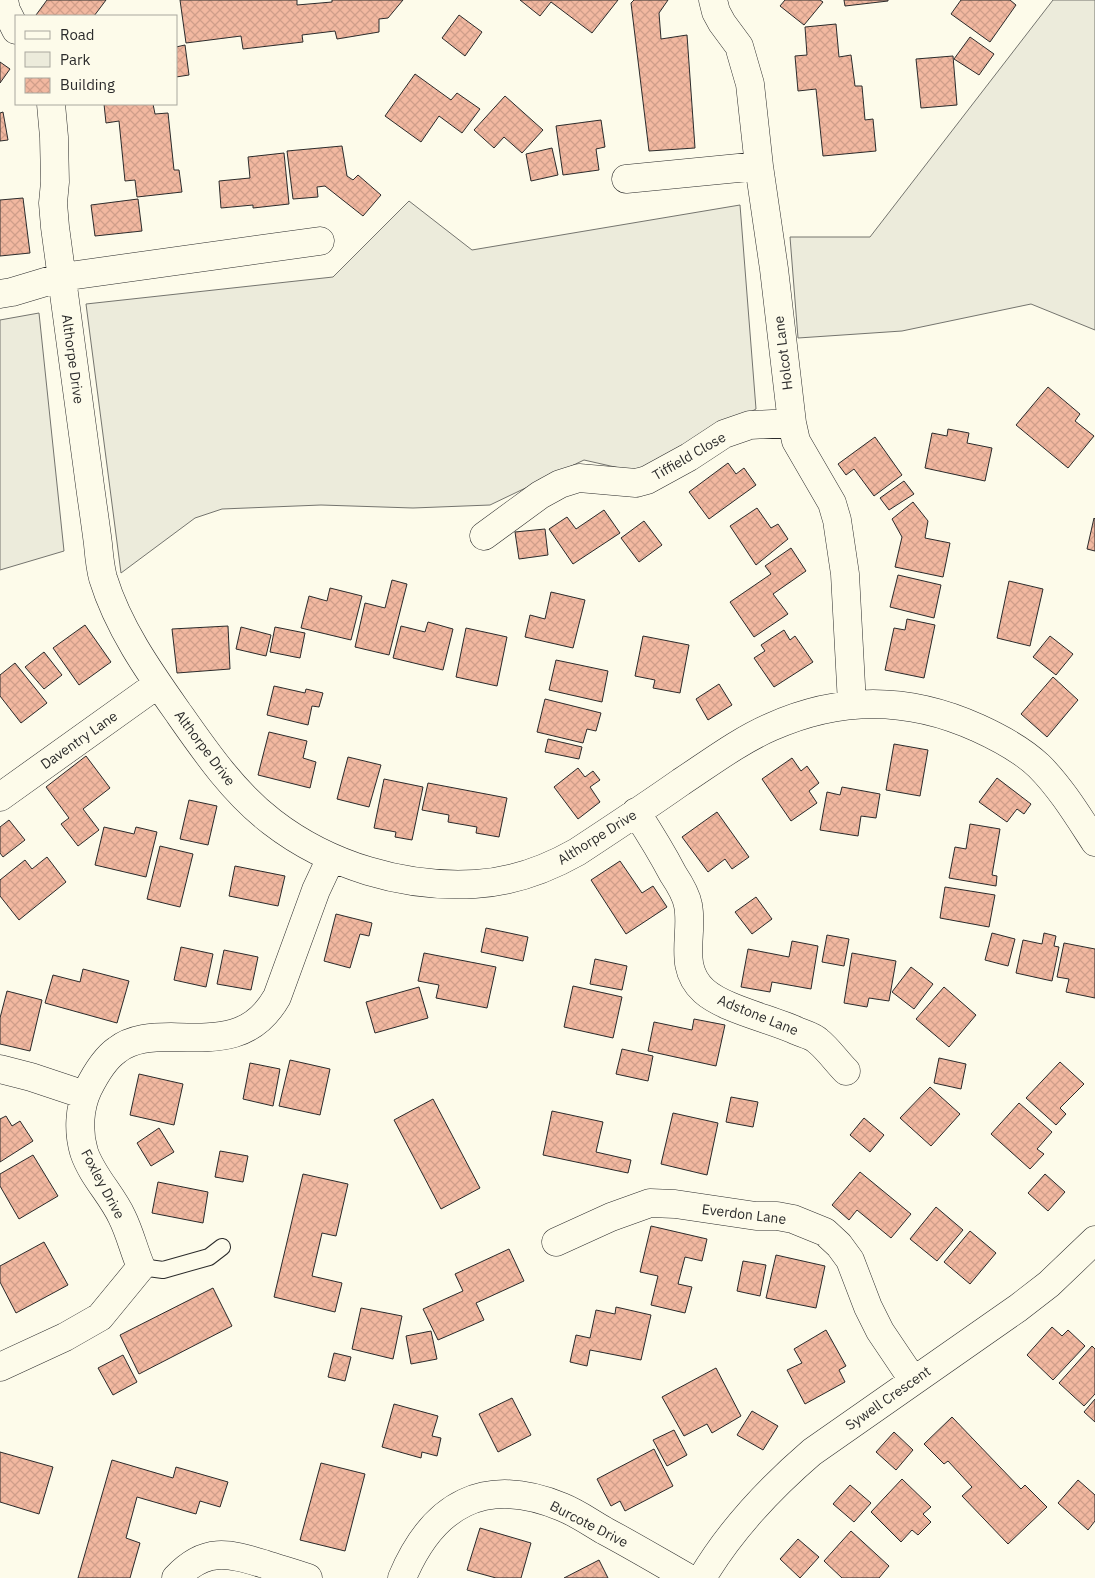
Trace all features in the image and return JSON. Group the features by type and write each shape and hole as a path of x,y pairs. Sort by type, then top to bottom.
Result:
{"street":[{"path":"4,0 6,10 15,28"},
{"name":"Holcot Lane","path":"713,0 716,12 722,23 739,46 750,84 758,166 774,268 792,423 796,441 832,503 837,520 845,574 852,704"},
{"name":"Althorpe Drive","path":"51,105 55,182 53,203 102,577 130,640 158,684 220,770 250,803 272,823 300,841 350,866 414,881 446,885 477,884 508,879 538,871 577,852 720,756 768,728 791,718 822,709 852,704 884,703 938,712 968,723 1017,748 1053,781 1095,842"},
{"path":"626,179 758,166"},
{"path":"0,294 62,277 320,241"},
{"name":"Tiffield Close","path":"484,536 540,495 560,484 579,478 636,483 647,480 724,434 750,425 792,423"},
{"name":"Daventry Lane","path":"0,796 158,684"},
{"name":"Adstone Lane","path":"636,812 662,854 688,903 687,949 693,978 713,998 734,1008 789,1027 817,1040 846,1072"},
{"name":"Foxley Drive","path":"141,1267 122,1217 84,1152 80,1134 85,1095 97,1071 116,1050 129,1043 145,1038 160,1037 219,1038 248,1028 269,1011 277,997 316,890 331,858"},
{"path":"0,1069 85,1095"},
{"name":"Everdon Lane","path":"556,1242 611,1217 650,1203 675,1204 756,1216 777,1216 793,1219 825,1232 839,1245 850,1260 868,1307 880,1330 913,1380"},
{"name":"Sywell Crescent","path":"702,1578 730,1536 780,1479 812,1452 1090,1257"},
{"path":"0,1367 65,1337 100,1317 141,1267"},
{"name":"Burcote Drive","path":"402,1578 412,1555 422,1540 446,1514 470,1500 499,1494 529,1496 564,1508 688,1578"},
{"path":"176,1578 192,1564 207,1557 228,1554 308,1578"}],"lane":[{"path":"141,1267 163,1270 209,1257 222,1248"}],"green space":[{"path":"1053,0 1095,0 1095,330 1031,304 902,331 798,338 790,237 870,237"},
{"path":"409,201 472,250 740,205 756,409 637,472 584,460 490,505 413,508 321,505 222,509 195,518 121,573 86,304 333,277"},
{"path":"39,313 64,551 0,570 0,320"}],"building":[{"path":"47,0 106,0 95,15 36,15"},
{"path":"180,0 297,0 297,5 332,2 332,0 403,0 388,18 379,19 379,32 337,39 335,31 302,35 303,42 243,49 241,36 186,43"},
{"path":"520,0 618,0 592,33 551,2 540,16"},
{"path":"634,0 668,0 659,13 661,39 687,35 695,148 649,151 631,3"},
{"path":"785,0 820,0 823,2 804,25 780,6"},
{"path":"844,0 888,0 888,1 845,6"},
{"path":"961,0 1010,0 1016,5 990,42 951,14"},
{"path":"459,15 482,32 465,56 442,38"},
{"path":"836,24 839,57 851,55 855,86 862,86 865,120 873,119 876,151 823,156 816,89 798,91 795,56 807,55 805,27"},
{"path":"970,37 994,54 979,75 954,59"},
{"path":"185,45 189,75 178,77 178,47"},
{"path":"953,56 957,105 921,108 916,59"},
{"path":"0,62 10,69 0,83"},
{"path":"415,74 451,100 457,93 480,109 462,133 439,116 421,142 385,116"},
{"path":"505,96 543,130 522,153 504,137 494,148 474,130"},
{"path":"104,105 153,105 155,114 168,113 174,170 179,170 182,192 137,197 135,180 125,181 119,121 106,123"},
{"path":"3,112 8,140 0,141 0,113"},
{"path":"601,120 605,147 596,149 599,170 563,175 556,126"},
{"path":"342,146 347,176 353,180 358,175 381,195 363,216 325,186 317,187 318,197 293,199 287,151"},
{"path":"552,148 558,175 531,181 526,154"},
{"path":"284,153 289,204 253,208 253,205 221,208 219,181 250,178 248,157"},
{"path":"23,198 30,253 0,256 0,200"},
{"path":"138,199 142,231 95,236 91,205"},
{"path":"1048,387 1080,414 1075,421 1094,436 1068,468 1016,425"},
{"path":"948,429 969,433 967,443 992,448 985,481 925,468 932,433 947,436"},
{"path":"875,437 902,475 874,496 854,469 846,475 838,464"},
{"path":"728,463 736,474 744,468 756,485 709,519 689,492"},
{"path":"904,481 914,494 889,510 880,498"},
{"path":"913,502 928,521 925,538 950,543 943,577 895,567 902,537 892,519"},
{"path":"757,508 771,528 778,524 788,539 756,565 730,526"},
{"path":"604,510 620,533 573,564 549,529 567,517 576,529"},
{"path":"1095,519 1095,551 1087,549"},
{"path":"644,521 662,545 639,562 621,538"},
{"path":"545,529 548,555 519,559 515,532"},
{"path":"791,548 806,571 773,594 788,614 754,637 730,602 771,574 765,566"},
{"path":"898,575 941,585 934,618 890,607"},
{"path":"392,580 407,584 389,655 355,647 365,603 385,608"},
{"path":"1009,581 1043,589 1030,646 997,638"},
{"path":"330,588 362,596 351,640 301,628 309,596 327,601"},
{"path":"551,592 585,600 573,648 525,637 530,615 545,619"},
{"path":"907,619 935,625 924,678 885,670 894,628 905,630"},
{"path":"428,622 453,629 443,670 393,658 401,626 425,632"},
{"path":"85,625 111,662 79,685 53,648"},
{"path":"228,626 230,669 177,673 172,629"},
{"path":"241,627 271,635 266,656 236,649"},
{"path":"275,627 305,633 300,658 270,652"},
{"path":"466,628 507,637 497,686 456,677"},
{"path":"784,630 790,640 795,636 813,662 774,687 754,658 765,651 761,645"},
{"path":"643,636 689,645 680,693 653,688 655,680 635,676"},
{"path":"1050,636 1073,654 1056,675 1033,657"},
{"path":"44,652 62,675 44,689 25,667"},
{"path":"556,660 608,671 602,702 549,690"},
{"path":"15,663 47,703 21,723 0,696 0,675"},
{"path":"1053,677 1078,700 1047,737 1021,714"},
{"path":"719,684 732,705 708,720 696,699"},
{"path":"274,686 305,693 306,689 323,693 319,707 312,706 308,725 267,715"},
{"path":"545,699 601,713 596,731 587,729 583,743 537,732"},
{"path":"269,732 307,741 303,758 316,762 310,788 258,775"},
{"path":"548,739 582,747 579,759 545,752"},
{"path":"894,744 928,750 920,796 886,790"},
{"path":"86,756 110,788 83,809 99,830 78,846 61,824 69,818 46,787"},
{"path":"348,757 381,765 369,807 337,799"},
{"path":"792,758 801,771 807,766 819,783 809,791 817,803 791,821 762,779"},
{"path":"578,768 585,777 593,771 600,780 590,787 600,802 578,819 554,787"},
{"path":"997,778 1031,804 1024,814 1017,809 1007,822 979,802"},
{"path":"384,779 423,787 412,840 395,837 396,832 374,828"},
{"path":"428,783 507,798 499,837 476,833 477,827 448,822 449,815 422,810"},
{"path":"842,787 880,794 876,818 861,816 858,836 820,830 827,792 840,795"},
{"path":"189,800 217,806 208,845 180,839"},
{"path":"717,812 749,857 732,869 725,859 708,872 682,837"},
{"path":"9,820 25,840 3,857 0,853 0,827"},
{"path":"970,824 1000,829 992,875 997,876 996,886 949,878 955,847 966,849"},
{"path":"104,827 134,834 136,827 157,832 146,877 95,865"},
{"path":"160,846 193,854 180,907 147,899"},
{"path":"47,857 66,882 19,920 0,896 0,880 25,860 32,869"},
{"path":"620,861 642,893 653,886 667,907 626,934 591,880"},
{"path":"235,866 285,876 278,906 229,896"},
{"path":"945,887 995,895 989,927 940,918"},
{"path":"756,897 772,919 752,934 735,912"},
{"path":"336,914 372,923 369,936 360,934 350,968 324,961"},
{"path":"486,928 528,937 523,961 481,952"},
{"path":"992,933 1015,939 1008,966 985,960"},
{"path":"1044,933 1056,936 1054,946 1059,947 1052,981 1016,973 1023,940 1042,944"},
{"path":"827,935 849,939 844,966 822,962"},
{"path":"792,941 818,946 811,989 772,982 770,992 741,987 748,949 789,957"},
{"path":"1064,943 1095,949 1095,998 1066,992 1069,979 1057,977"},
{"path":"181,947 213,954 206,987 174,980"},
{"path":"224,950 258,957 251,990 217,984"},
{"path":"424,953 496,967 487,1008 436,998 439,985 418,981"},
{"path":"852,953 896,961 889,1001 869,998 867,1007 844,1003"},
{"path":"595,959 627,966 622,990 590,984"},
{"path":"911,967 933,984 914,1009 892,992"},
{"path":"83,969 129,981 117,1023 45,1003 53,975 80,982"},
{"path":"573,986 622,997 613,1038 564,1027"},
{"path":"419,987 428,1018 375,1033 366,1002"},
{"path":"944,987 976,1015 949,1047 916,1019"},
{"path":"7,991 42,1000 30,1051 0,1044 0,1018"},
{"path":"694,1019 725,1025 716,1066 648,1051 654,1022 692,1030"},
{"path":"622,1049 653,1056 648,1081 616,1074"},
{"path":"939,1058 966,1064 961,1089 934,1083"},
{"path":"290,1060 330,1069 320,1115 279,1106"},
{"path":"1060,1062 1084,1084 1060,1108 1066,1114 1056,1125 1026,1098"},
{"path":"250,1063 280,1069 273,1106 243,1099"},
{"path":"139,1074 183,1084 174,1125 130,1115"},
{"path":"930,1087 960,1114 931,1146 900,1118"},
{"path":"731,1097 758,1102 753,1127 726,1122"},
{"path":"433,1099 480,1188 441,1209 394,1120"},
{"path":"1019,1103 1052,1132 1037,1149 1044,1154 1030,1169 991,1134"},
{"path":"552,1111 603,1122 596,1152 631,1160 628,1173 543,1155"},
{"path":"673,1113 718,1123 707,1175 661,1164"},
{"path":"6,1116 12,1126 20,1121 33,1141 0,1162 0,1119"},
{"path":"864,1118 884,1135 870,1152 850,1135"},
{"path":"159,1128 174,1152 151,1166 137,1143"},
{"path":"220,1151 248,1156 243,1182 215,1177"},
{"path":"33,1155 58,1196 19,1219 0,1186 0,1174"},
{"path":"860,1172 911,1214 891,1238 857,1210 849,1220 832,1205"},
{"path":"303,1174 348,1184 336,1236 322,1233 312,1276 342,1283 335,1312 274,1297"},
{"path":"1045,1174 1065,1192 1048,1211 1028,1193"},
{"path":"158,1182 208,1192 203,1223 152,1213"},
{"path":"936,1207 963,1230 937,1261 910,1239"},
{"path":"651,1226 707,1239 702,1261 685,1257 678,1284 692,1287 685,1313 651,1305 658,1276 640,1272"},
{"path":"970,1231 996,1253 970,1284 944,1262"},
{"path":"44,1242 68,1285 16,1313 0,1282 0,1266"},
{"path":"509,1249 524,1281 476,1303 484,1320 438,1340 423,1309 463,1291 455,1274"},
{"path":"776,1255 825,1266 816,1308 766,1298"},
{"path":"743,1261 766,1265 760,1296 737,1291"},
{"path":"213,1288 232,1326 139,1374 120,1335"},
{"path":"616,1307 651,1315 641,1360 590,1350 587,1366 570,1362 576,1335 590,1338 596,1310 615,1314"},
{"path":"361,1308 402,1316 393,1359 352,1349"},
{"path":"1052,1327 1062,1336 1068,1330 1085,1346 1053,1380 1027,1355"},
{"path":"826,1330 846,1366 839,1370 845,1382 805,1404 787,1370 802,1363 794,1349"},
{"path":"431,1331 437,1359 411,1364 406,1336"},
{"path":"1092,1346 1095,1349 1095,1394 1084,1406 1059,1383"},
{"path":"334,1353 351,1357 345,1381 328,1377"},
{"path":"123,1355 137,1382 113,1395 98,1368"},
{"path":"716,1368 741,1416 712,1433 707,1424 684,1436 662,1397"},
{"path":"512,1398 531,1435 498,1452 479,1414"},
{"path":"1095,1399 1095,1422 1084,1412"},
{"path":"394,1404 438,1416 432,1436 441,1438 437,1456 422,1452 421,1458 382,1447"},
{"path":"752,1411 778,1426 763,1450 737,1435"},
{"path":"952,1417 1021,1489 1025,1485 1047,1507 1008,1544 962,1496 972,1487 948,1461 944,1464 924,1444"},
{"path":"674,1430 687,1455 667,1466 653,1440"},
{"path":"894,1432 913,1450 896,1470 876,1452"},
{"path":"654,1449 673,1486 625,1511 620,1501 611,1506 597,1479"},
{"path":"0,1452 53,1467 39,1514 0,1502"},
{"path":"112,1460 173,1478 176,1467 228,1482 220,1507 200,1501 196,1514 137,1497 126,1538 140,1543 130,1578 78,1578"},
{"path":"321,1463 365,1474 345,1551 300,1540"},
{"path":"902,1479 931,1507 923,1514 931,1522 918,1535 912,1530 901,1542 871,1512"},
{"path":"1078,1480 1095,1495 1095,1521 1088,1530 1058,1503"},
{"path":"850,1485 871,1503 854,1522 833,1504"},
{"path":"480,1528 531,1543 521,1578 496,1578 467,1570"},
{"path":"851,1531 889,1566 879,1578 842,1578 824,1561"},
{"path":"798,1539 819,1557 800,1578 780,1559"},
{"path":"599,1560 608,1578 564,1578"}]}
